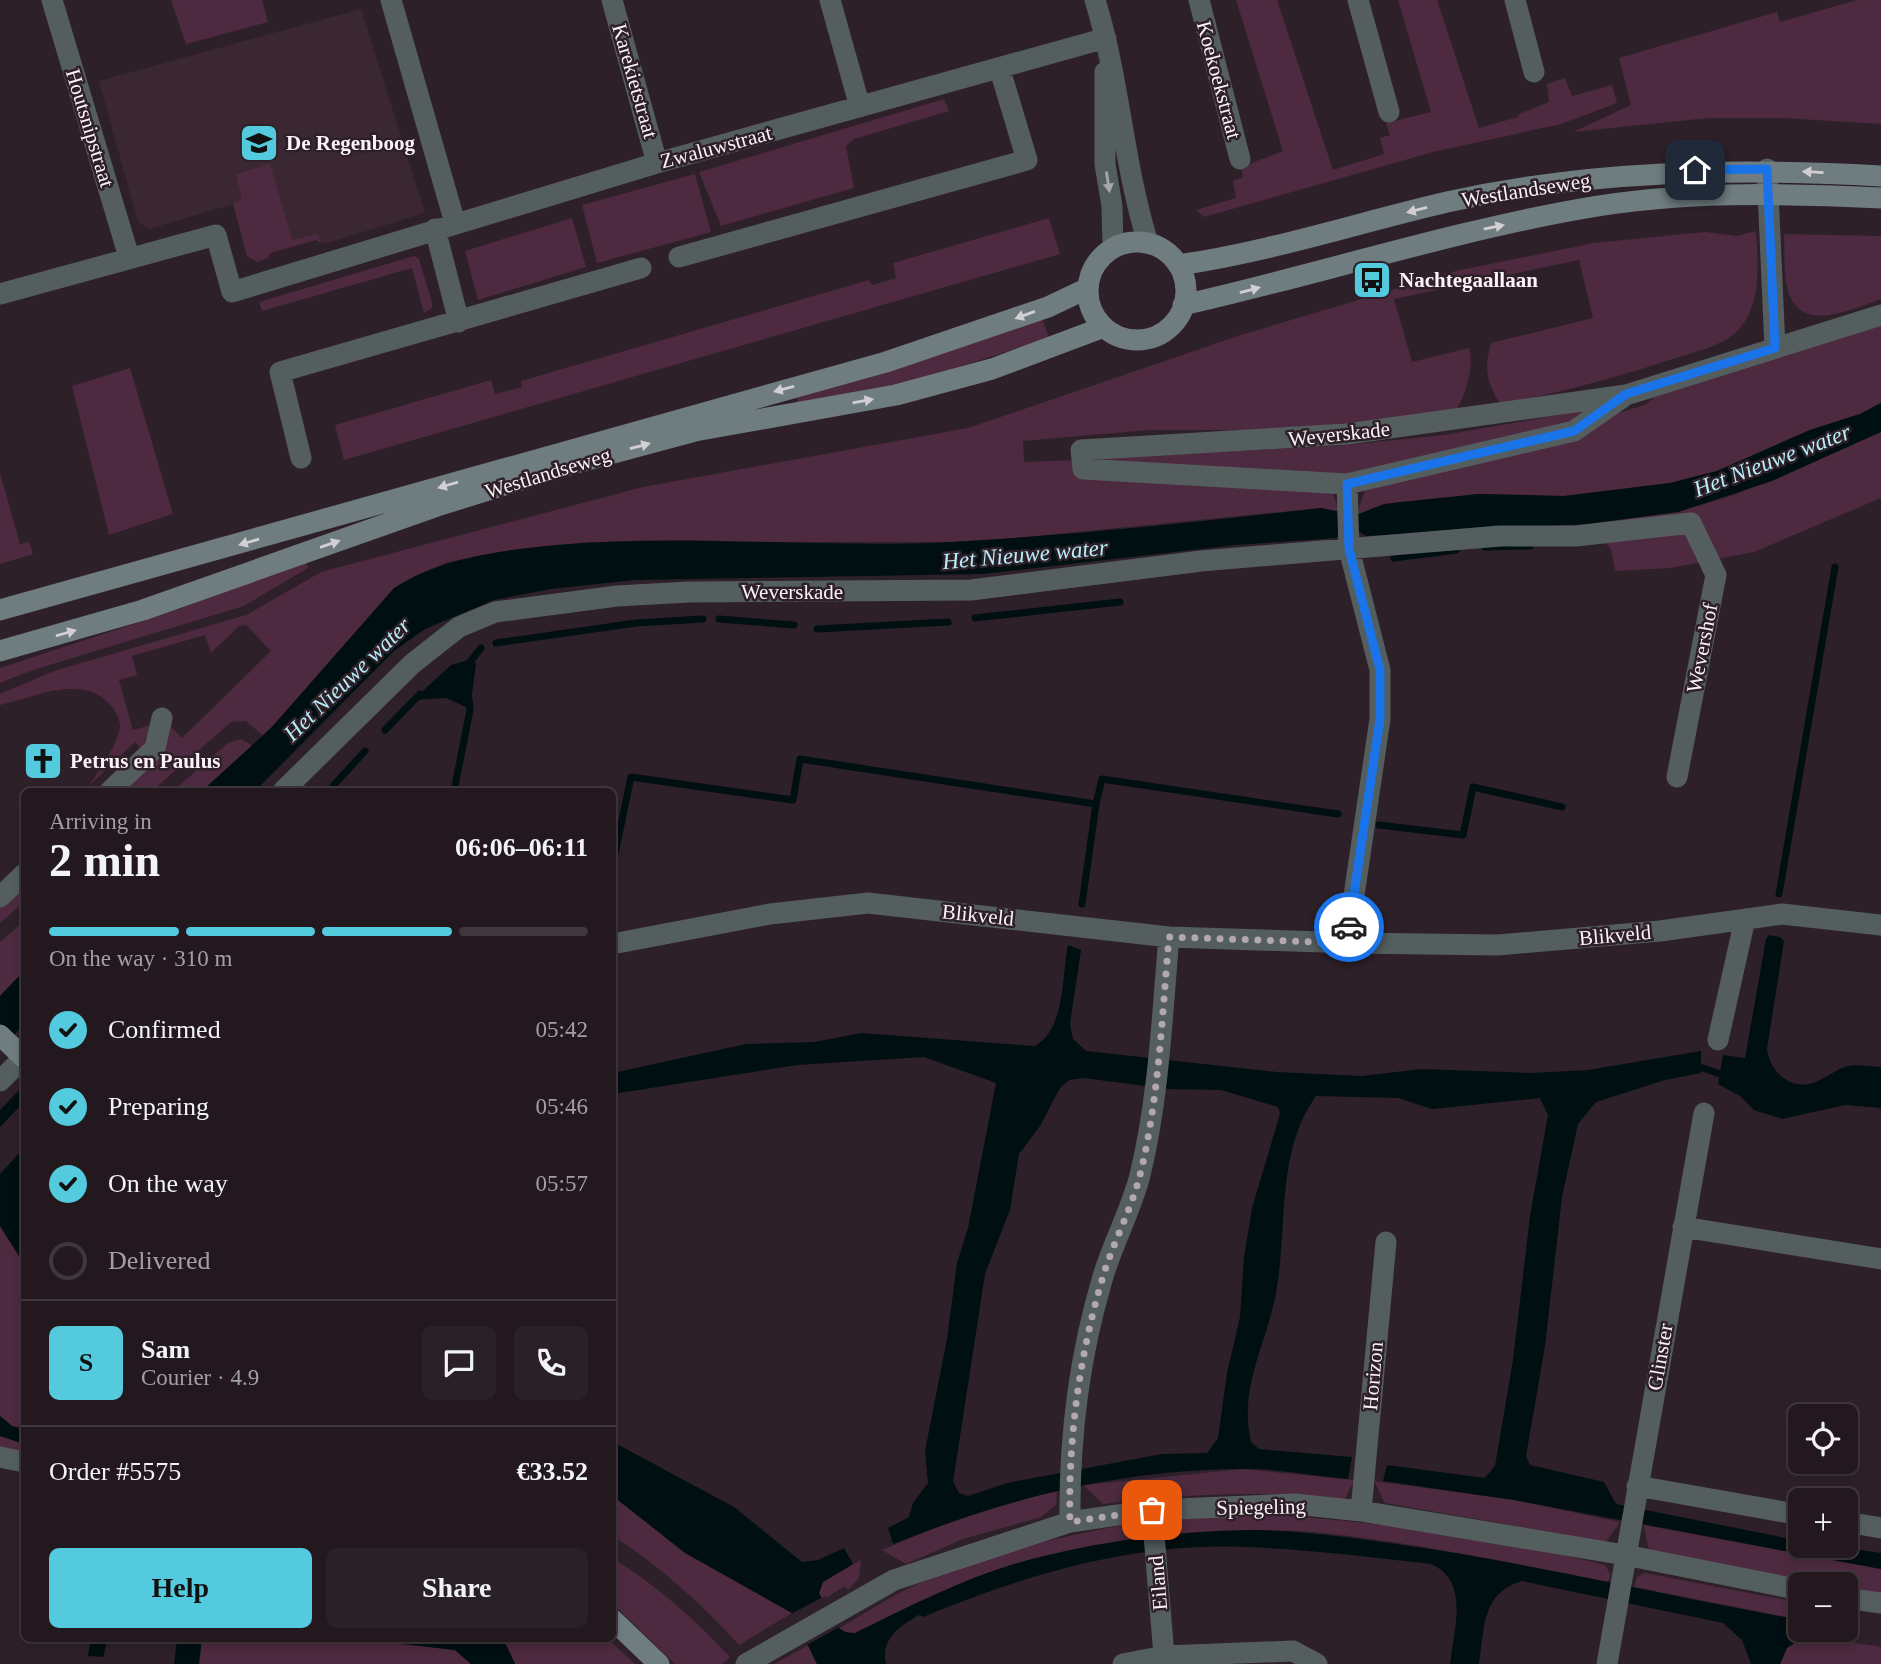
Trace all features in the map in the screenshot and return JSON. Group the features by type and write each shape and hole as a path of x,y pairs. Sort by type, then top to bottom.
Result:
{"main road":[{"name":"Westlandseweg","path":"1178,265 1232,257 1449,202 1581,179 1695,170 1767,169 1881,176"},
{"name":"Westlandseweg","path":"1183,305 1459,235 1581,209 1697,195 1767,192 1881,198"},
{"path":"1129,242 1148,243 1165,251 1178,265 1184,280 1183,305 1169,327 1154,336 1128,339 1104,327 1092,310 1088,288 1095,265 1113,248 1129,242"},
{"name":"Westlandseweg","path":"0,610 886,362 1036,312 1088,288"},
{"name":"Westlandseweg","path":"0,651 143,610 437,506 572,464 695,431 896,395 992,369 1104,327"},
{"path":"0,1035 21,1055"},
{"path":"616,1623 659,1664"}],"street":[{"name":"Houtsnipstraat","path":"52,0 129,257"},
{"path":"391,0 445,226 459,322"},
{"name":"Karekietstraat","path":"612,0 657,163"},
{"path":"830,0 860,107"},
{"path":"1095,0 1107,38 1122,110 1135,201 1148,243"},
{"name":"Koekoekstraat","path":"1199,0 1240,159"},
{"path":"1358,0 1389,112"},
{"path":"1515,0 1534,72"},
{"name":"Zwaluwstraat","path":"129,257 216,235 232,292 657,163 1000,70 1107,38"},
{"path":"1107,38 1105,164 1112,206 1113,248"},
{"path":"679,257 1027,160 1000,70"},
{"path":"1767,169 1767,192 1772,221 1775,348"},
{"path":"0,294 129,257"},
{"path":"301,458 280,372 641,268"},
{"name":"Weverskade","path":"1626,394 1574,431 1346,490 1083,469 1081,450 1347,434 1626,394 1881,315"},
{"path":"1346,490 1349,549 1380,670 1380,719 1364,812 1347,943"},
{"name":"Weverskade","path":"296,787 412,664 459,627 495,612 617,596 688,592 971,590 1201,561 1500,536 1576,536 1691,523"},
{"name":"Wevershof","path":"1677,777 1716,575 1691,523"},
{"path":"113,788 155,747 162,718"},
{"path":"0,897 21,877"},
{"name":"Blikveld","path":"616,943 770,914 868,903 1169,937 1347,943 1497,945 1660,931 1783,914 1881,925"},
{"path":"1718,1040 1745,919"},
{"path":"1070,1522 1081,1357 1102,1278 1139,1176 1154,1095 1169,937"},
{"path":"0,1082 21,1061"},
{"name":"Glinster","path":"1607,1664 1704,1113"},
{"path":"1683,1227 1881,1259"},
{"name":"Horizon","path":"1361,1511 1386,1242"},
{"path":"0,1457 21,1461"},
{"name":"Spiegeling","path":"746,1664 795,1633 894,1580 1070,1522 1152,1510 1295,1504 1361,1511 1625,1555 1788,1587"},
{"path":"1634,1505 1788,1514"},
{"name":"Eiland","path":"1152,1510 1164,1656"},
{"path":"1858,1524 1881,1528"},
{"path":"1858,1600 1881,1603"},
{"path":"1123,1664 1164,1656 1293,1651 1317,1664"}],"shaded area":[{"path":"171,0 262,0 268,22 186,44"},
{"path":"1236,0 1277,0 1333,170 1384,154 1380,138 1390,135 1386,123 1431,112 1398,0 1437,0 1479,128 1518,117 1519,114 1549,102 1547,84 1565,78 1572,96 1612,85 1617,103 1561,124 1433,152 1204,217 1196,210 1236,198 1233,181 1243,177 1241,167 1283,151"},
{"path":"1857,0 1881,0 1881,124 1783,118 1709,118 1573,132 1631,105 1619,58 1777,12 1780,22"},
{"name":"De Regenboog","path":"361,9 425,213 324,244 316,240 270,253 268,258 257,262 247,256 233,204 149,229 138,222 99,81"},
{"path":"944,99 949,111 854,139 846,146 854,188 721,226 699,172"},
{"path":"270,164 292,240 318,234 321,243 316,240 270,253 268,258 257,262 247,256 233,204 242,198 236,174"},
{"path":"695,174 711,232 597,263 582,205"},
{"path":"572,218 586,267 478,300 465,251"},
{"path":"1049,218 1060,254 344,460 335,425 491,380 495,394 522,387 521,381 869,280 872,285 896,278 893,263"},
{"path":"1756,231 1758,269 1752,308 1739,329 1726,340 1710,347 1611,378 1500,404 1489,381 1487,361 1491,343 1593,318 1579,260 1394,299 1412,362 1469,348 1471,363 1468,382 1454,413 1356,424 1249,430 1149,430 1023,441 1024,462 1076,460 1331,490 1340,512 1321,508 951,542 589,542 511,550 448,562 414,576 263,736 246,721 231,722 155,788 127,788 169,725 182,738 271,651 246,625 239,626 211,653 205,635 132,656 137,675 119,680 133,730 151,725 142,749 135,742 89,786 112,750 118,735 119,719 112,707 101,697 74,689 44,693 0,705 0,694 54,671 246,615 321,572 643,487 968,428 1241,335 1456,271 1594,243 1705,232 1737,236"},
{"path":"1784,234 1881,236 1881,299 1830,315 1806,313 1796,306 1787,287"},
{"path":"414,256 419,259 432,302 432,308 424,313 412,268 262,311 259,302"},
{"path":"1042,318 1049,338 915,381 798,405 796,394"},
{"path":"1881,325 1881,403 1860,414 1810,430 1717,471 1670,483 1564,496 1478,494 1356,515 1366,488 1613,415 1647,404 1657,394"},
{"path":"130,368 173,514 109,535 72,386"},
{"path":"1599,408 1579,420 1351,475 1086,459 1347,445 1444,435"},
{"path":"1881,432 1881,498 1754,552 1670,568 1615,571 1611,549 1587,524 1678,512 1734,495"},
{"path":"0,473 20,544 29,542 33,554 0,564"},
{"path":"305,561 308,568 244,606 33,670 0,683 0,668 179,609"},
{"path":"241,739 253,746 205,788 176,788 228,743"},
{"path":"21,889 21,905 0,923 0,904"},
{"path":"21,924 21,974 0,996 0,942"},
{"path":"0,1226 21,1259 21,1428 12,1426 0,1416"},
{"path":"0,1436 21,1443 21,1453 0,1448"},
{"path":"1243,1469 1354,1480 1345,1499 1224,1494 1103,1504 1083,1485"},
{"path":"1374,1481 1514,1500 1620,1522 1606,1542 1385,1503"},
{"path":"1057,1490 1056,1505 1041,1517 963,1539 906,1564 882,1550 971,1513"},
{"path":"616,1499 686,1553 792,1613 739,1645 680,1586 616,1538"},
{"path":"1271,1515 1355,1522 1481,1539 1605,1565 1611,1575 1608,1582 1431,1548 1324,1533 1264,1530 1165,1535 1163,1528 1172,1518"},
{"path":"1127,1524 1140,1531 1142,1539 1067,1551 1030,1561 959,1586 855,1633 841,1632 838,1629 909,1588 961,1566 1043,1542"},
{"path":"1644,1525 1788,1552 1788,1558 1822,1558 1881,1569 1881,1594 1858,1590 1858,1572 1788,1572 1788,1578 1649,1551"},
{"path":"861,1560 859,1578 848,1590 845,1586 823,1600 819,1593 823,1582"},
{"path":"616,1561 674,1603 730,1657 722,1664 675,1664 616,1607"},
{"path":"1645,1573 1788,1600 1788,1617 1634,1587 1637,1577"},
{"path":"202,1642 384,1642 455,1650 471,1664 199,1664"},
{"path":"505,1642 611,1642 635,1664 515,1664"},
{"path":"1796,1642 1850,1642 1881,1647 1881,1664 1780,1664 1787,1648"},
{"path":"809,1645 817,1664 774,1664"}],"water":[{"name":"Het Nieuwe water","path":"1881,403 1881,432 1772,481 1678,512 1587,524 1366,536 1360,532 1341,533 1336,538 1235,545 983,574 634,580 551,589 494,600 425,629 394,651 258,788 205,788 271,728 394,588 432,569 472,557 556,545 655,540 853,544 952,542 1137,528 1321,508 1356,515 1384,504 1478,494 1564,496 1670,483 1717,471 1810,430 1860,414"},
{"path":"472,659 476,664 470,709 446,698 413,700 451,665"},
{"path":"1769,935 1780,937 1784,941 1767,1049 1772,1065 1782,1077 1796,1084 1813,1083 1848,1066 1881,1067 1881,1108 1845,1105 1782,1119 1754,1110 1740,1096 1718,1084 1723,1055 1745,1058 1766,939"},
{"path":"1068,945 1081,950 1070,1024 1073,1039 1086,1051 1277,1072 1362,1076 1421,1069 1532,1073 1588,1070 1701,1051 1701,1073 1665,1080 1596,1102 1578,1124 1562,1197 1545,1346 1526,1456 1530,1465 1604,1482 1616,1504 1788,1538 1788,1552 1514,1500 1383,1481 1387,1465 1485,1478 1495,1466 1513,1360 1530,1216 1548,1115 1540,1098 1432,1109 1398,1098 1316,1096 1303,1119 1288,1168 1279,1273 1275,1298 1250,1387 1248,1423 1251,1442 1259,1449 1352,1457 1348,1479 1254,1469 1195,1471 1107,1481 1021,1500 893,1544 888,1528 909,1517 913,1503 928,1483 925,1451 947,1339 957,1263 968,1228 996,1083 924,1057 797,1065 616,1094 616,1072 746,1044 814,1042 861,1033 1034,1046 1052,1029 1060,1001","holes":["1084,1078 1168,1089 1221,1090 1278,1107 1280,1114 1252,1208 1244,1257 1240,1317 1227,1373 1218,1438 1207,1453 1162,1454 1007,1483 968,1496 959,1493 953,1482 985,1274 1010,1210 1019,1154 1040,1126 1060,1088 1069,1080"]},
{"path":"21,974 21,1028 0,1049 0,996"},
{"path":"21,1088 21,1105 0,1127 0,1110"},
{"path":"21,1151 21,1259 0,1226 0,1174"},
{"path":"0,1416 12,1426 21,1428 21,1443 0,1436"},
{"path":"616,1444 734,1507 802,1562 818,1560 844,1548 853,1564 823,1582 819,1593 832,1620 848,1633 855,1633 969,1580 1016,1563 1092,1546 1144,1538 1249,1530 1341,1536 1447,1552 1788,1618 1788,1642 1796,1642 1787,1648 1780,1664 1751,1664 1742,1640 1723,1623 1522,1581 1499,1594 1492,1603 1484,1625 1479,1664 1450,1664 1457,1607 1455,1594 1451,1582 1443,1572 1431,1564 1244,1547 1162,1550 1121,1556 1080,1564 1000,1588 923,1617 919,1615 905,1624 889,1640 885,1655 886,1664 817,1664 792,1613 685,1553 616,1498"},
{"path":"1858,1550 1881,1553 1881,1569 1822,1558 1858,1558"},
{"path":"90,1642 107,1642 103,1657 88,1656"},
{"path":"177,1642 202,1642 199,1664 174,1664"},
{"path":"384,1642 505,1642 515,1664 471,1664 455,1650"}],"pier":[{"path":"825,1596 841,1626 805,1646 789,1615"}],"waterway":[{"path":"1485,547 1530,546"},
{"path":"1394,558 1456,550"},
{"path":"1779,894 1835,567"},
{"path":"975,618 1120,602"},
{"path":"496,643 636,623 703,619"},
{"path":"719,619 794,625"},
{"path":"817,629 948,622"},
{"path":"467,666 481,648"},
{"path":"385,730 420,694"},
{"path":"455,788 470,710 469,699"},
{"path":"333,786 365,751"},
{"path":"616,849 631,777 793,800 800,759 1096,804 1102,779 1338,814"},
{"path":"1379,825 1463,835 1473,787 1562,807"},
{"path":"1082,904 1096,804"},
{"path":"1694,1065 1726,1076"}],"way so far":[{"path":"1152,1510 1070,1522 1081,1357 1102,1278 1139,1176 1154,1095 1169,937 1347,943 1349,927"}],"place":[{"name":"De Regenboog","path":"259,143"},
{"name":"Nachtegaallaan","path":"1372,280"},
{"name":"Petrus en Paulus","path":"43,761"}],"route":[{"path":"1349,927 1364,812 1380,719 1380,670 1349,549 1347,484 1574,431 1626,394 1775,348 1772,221 1767,192 1767,169 1695,170"}]}
